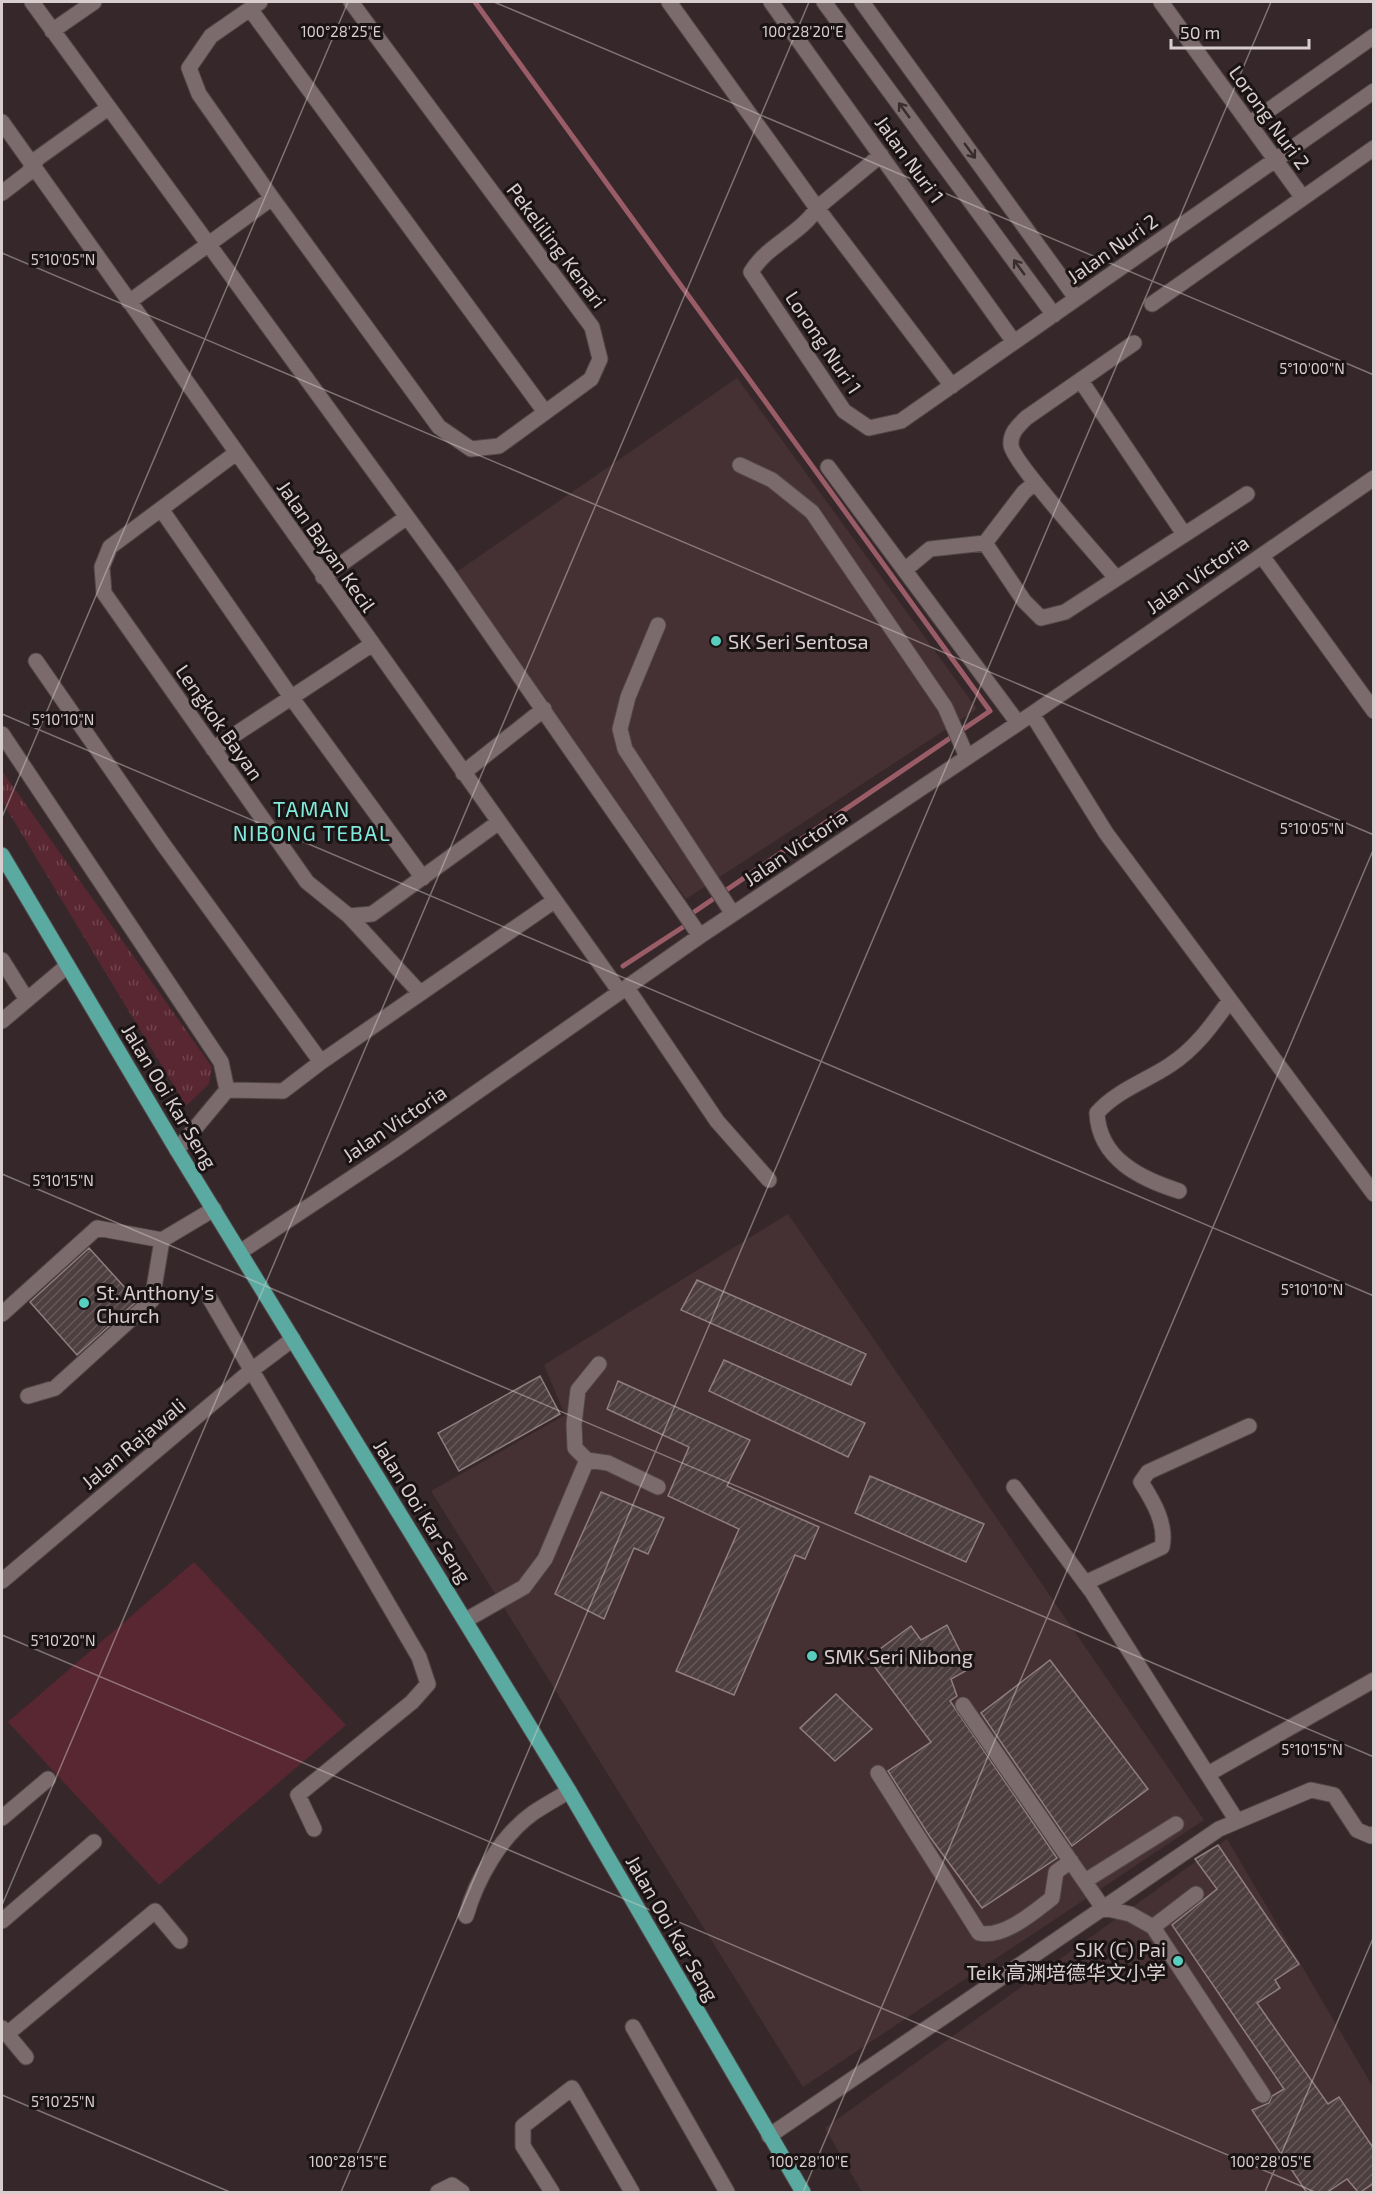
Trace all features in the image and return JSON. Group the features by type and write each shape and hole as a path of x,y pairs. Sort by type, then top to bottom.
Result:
{"main road":[{"name":"Jalan Ooi Kar Seng","path":"2,855 177,1150 569,1791 803,2193"}],"street":[{"path":"32,2 407,517 544,709 700,936"},
{"path":"52,31 94,2"},
{"name":"Pekeliling Kenari","path":"255,5 211,36 189,68 199,94 439,427 471,449 499,446 591,379 600,359 592,327 351,2"},
{"path":"669,2 817,208 952,386"},
{"name":"Jalan Nuri 1","path":"771,2 1014,342"},
{"name":"Jalan Nuri 1","path":"824,2 1054,315"},
{"path":"862,2 1076,298"},
{"name":"Lorong Nuri 2","path":"1161,2 1303,198"},
{"path":"255,5 545,412"},
{"path":"1249,124 1374,36"},
{"name":"Jalan Nuri 2","path":"869,428 901,421 1374,91"},
{"path":"2,193 23,178 38,158 108,108"},
{"name":"Jalan Bayan Kecil","path":"2,122 554,901 623,990 717,1121 769,1180"},
{"path":"1152,304 1374,148"},
{"path":"817,208 881,155"},
{"path":"129,302 272,198"},
{"name":"Lorong Nuri 1","path":"817,208 810,219 758,261 751,272 844,411 869,428"},
{"path":"1116,578 1035,483 1011,448 1012,432 1026,418 1134,344"},
{"path":"1081,381 1184,534"},
{"name":"Lengkok Bayan","path":"236,453 110,547 102,567 104,593 307,882 350,916 420,993"},
{"path":"740,465 772,480 812,512 945,707 967,757"},
{"path":"828,467 906,569 1018,723"},
{"name":"Jalan Victoria","path":"240,1252 394,1150 700,936 729,908 1032,714 1374,478"},
{"path":"906,569 930,549 985,543 1024,492 1035,483"},
{"path":"985,543 1024,602 1041,618 1065,612 1247,494"},
{"path":"161,509 291,697 423,878"},
{"path":"323,577 407,517"},
{"path":"1262,556 1374,711"},
{"path":"658,625 628,697 620,729 626,749 729,908"},
{"path":"213,749 371,645"},
{"path":"36,661 163,844 321,1062"},
{"path":"463,773 544,709"},
{"path":"1032,714 1106,833 1374,1194"},
{"path":"2,734 221,1062 226,1090 177,1150"},
{"path":"350,916 372,914 499,822"},
{"path":"226,1090 283,1091 321,1062 554,901"},
{"path":"2,960 27,1000"},
{"path":"2,1021 67,966"},
{"path":"1179,1191 1146,1181 1126,1168 1098,1130 1097,1113 1113,1098 1172,1064 1197,1044 1230,1000"},
{"path":"2,1314 97,1227 162,1240 214,1209"},
{"path":"28,1396 55,1388 152,1300 162,1240"},
{"path":"210,1299 253,1369 419,1657 428,1684 412,1702 298,1795 314,1829"},
{"name":"Jalan Rajawali","path":"2,1581 253,1369 293,1339"},
{"path":"599,1364 578,1390 573,1425 575,1448 587,1460 608,1463 657,1487"},
{"path":"1085,1583 1162,1547 1165,1533 1152,1499 1141,1482 1148,1472 1250,1426"},
{"path":"466,1620 524,1587 545,1559 587,1460"},
{"path":"1014,1487 1085,1583 1237,1821"},
{"path":"1208,1774 1374,1680"},
{"path":"963,1705 1103,1908 1130,1914 1153,1927 1263,2095"},
{"path":"878,1773 979,1933 989,1935 1032,1914 1052,1898 1056,1872 1071,1861"},
{"path":"2,1818 48,1779"},
{"path":"769,2136 1220,1829 1311,1790 1334,1795 1357,1830 1371,1836 1374,1834"},
{"path":"466,1916 474,1890 506,1839 532,1814 569,1791"},
{"path":"1085,1881 1176,1824"},
{"path":"2,1921 94,1842"},
{"path":"1153,1927 1196,1894"},
{"path":"26,2057 4,2031 155,1911 180,1941"},
{"path":"633,2027 727,2193"},
{"path":"552,2193 523,2146 523,2126 572,2088 632,2193"},
{"path":"438,2193 452,2185 462,2193"}],"shaded area":[{"name":"SK Seri Sentosa","path":"737,378 977,709 686,899 455,573"},
{"name":"SMK Seri Nibong","path":"788,1214 1204,1820 803,2087 431,1491 565,1415 544,1365"},
{"name":"SJK (C) Pai Teik 高渊培德华文小学","path":"1227,1839 1373,2087 1373,2192 862,2192 825,2128"}],"green space":[{"path":"2,771 212,1067 209,1084 186,1106 2,801"},
{"path":"194,1562 346,1725 159,1885 8,1722"}],"building":[{"name":"St. Anthony's Church","path":"89,1248 137,1301 77,1355 30,1302"},
{"path":"697,1280 866,1354 851,1385 681,1310"},
{"path":"724,1360 865,1423 848,1457 709,1391"},
{"path":"540,1376 560,1414 459,1471 438,1433"},
{"path":"618,1381 750,1440 727,1486 819,1527 805,1559 795,1555 734,1695 676,1671 739,1529 668,1496 689,1447 607,1409"},
{"path":"870,1476 984,1524 966,1562 855,1513"},
{"path":"601,1492 664,1518 648,1554 634,1548 604,1619 555,1594"},
{"path":"947,1625 969,1669 951,1679 957,1696 950,1701 1057,1858 982,1908 930,1837 888,1771 931,1742 868,1658 911,1626 921,1640"},
{"path":"1050,1660 1148,1789 1072,1846 981,1713"},
{"path":"836,1694 872,1729 835,1761 800,1728"},
{"path":"1218,1845 1299,1964 1275,1980 1280,1988 1257,2003 1328,2104 1339,2097 1374,2149 1374,2183 1359,2193 1347,2179 1326,2193 1307,2193 1252,2110 1269,2103 1272,2096 1284,2089 1172,1925 1217,1889 1195,1859"}],"waterway":[{"path":"475,2 990,711 694,912"},
{"path":"623,966 683,927"}],"place":[{"name":"SK Seri Sentosa","path":"716,641"},
{"name":"St. Anthony's Church","path":"84,1303"},
{"name":"SMK Seri Nibong","path":"812,1656"},
{"name":"SJK (C) Pai Teik 高渊培德华文小学","path":"1178,1961"}],"district":[{"name":"TAMAN NIBONG TEBAL","path":"312,820"}]}
